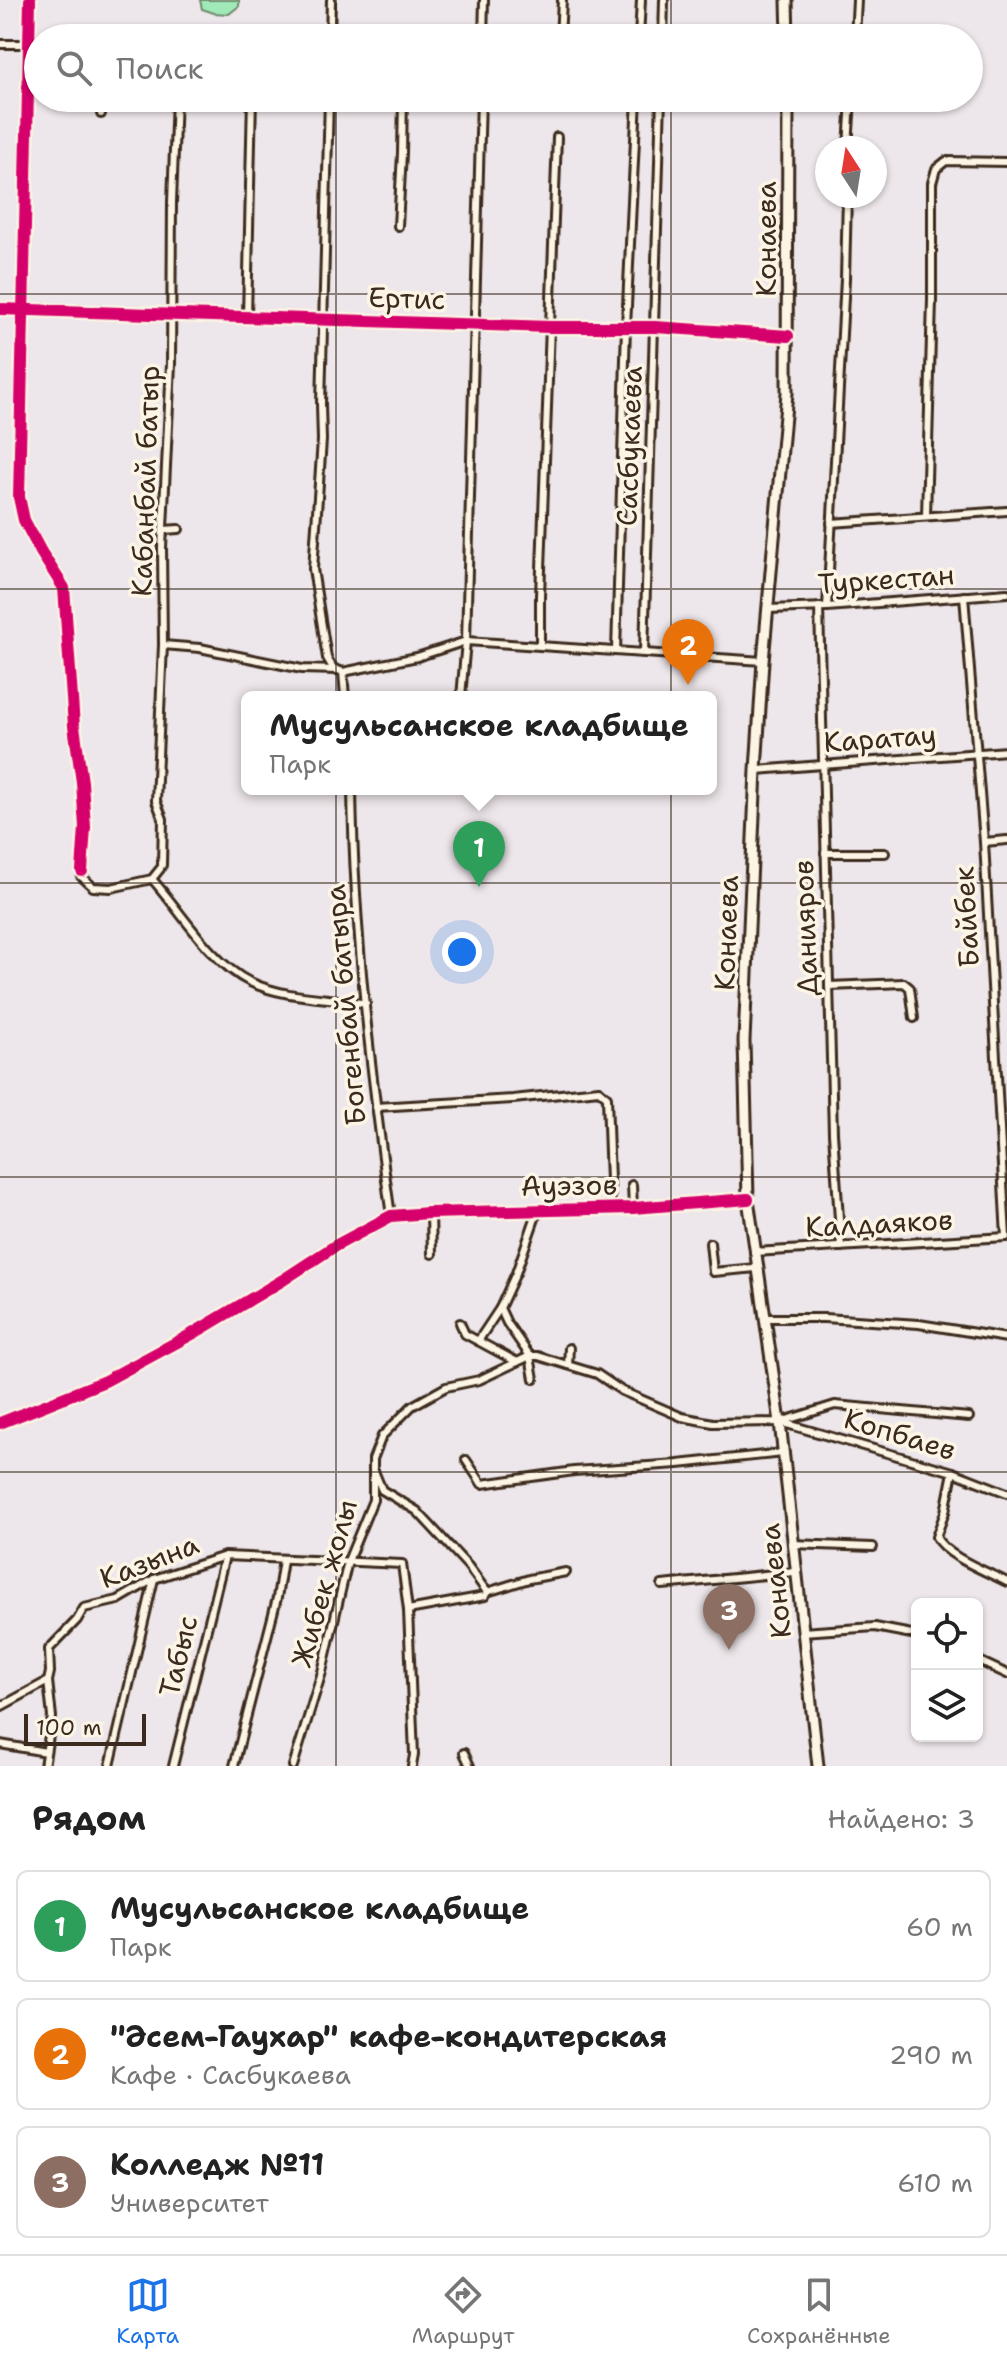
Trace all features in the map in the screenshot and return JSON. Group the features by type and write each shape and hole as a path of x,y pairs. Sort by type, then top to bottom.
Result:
{"main road":[{"path":"787,0 788,24"},
{"name":"Конаева","path":"788,112 787,393 763,661 744,1041 748,1199 780,1422 818,1766"}],"street":[{"path":"30,0 32,24"},
{"path":"330,24 331,0"},
{"path":"483,24 484,0"},
{"path":"561,24 562,0"},
{"path":"640,24 641,0"},
{"path":"663,24 664,0"},
{"path":"856,24 857,0"},
{"path":"0,44 24,44"},
{"path":"32,112 19,497 24,520 64,588 85,827 82,874 93,887 111,888 152,879 223,963 250,982 303,997 366,1004"},
{"name":"Кабанбай батыр","path":"152,879 161,867 163,819 156,801 163,645 163,530 169,435 176,112"},
{"path":"247,317 252,112"},
{"path":"329,112 322,440 313,569 327,658 333,668 341,671"},
{"path":"398,226 403,112"},
{"path":"462,691 466,641 481,112"},
{"name":"Сасбукаева","path":"616,651 636,112"},
{"name":"Сасбукаева","path":"644,652 661,112"},
{"path":"849,136 850,112"},
{"path":"540,645 557,137"},
{"path":"926,516 932,183 936,169 946,161 1007,162"},
{"path":"827,607 846,208"},
{"path":"239,252 249,252"},
{"name":"Ертис","path":"0,309 550,327 655,327 788,336"},
{"path":"831,523 1007,511"},
{"path":"163,530 179,529"},
{"name":"Туркестан","path":"768,609 1007,593"},
{"name":"Байбек","path":"964,596 984,842 1006,1237"},
{"name":"Данияров","path":"819,607 833,1133 841,1247"},
{"path":"163,645 200,648 302,669 341,671 417,657 466,641 763,661"},
{"path":"341,671 344,691"},
{"name":"Каратау","path":"756,770 1007,751"},
{"name":"Богенбай батыра","path":"352,795 366,1004 391,1216"},
{"path":"984,842 1007,840"},
{"path":"825,853 885,853"},
{"path":"829,986 904,983 910,988 914,1018"},
{"name":"Ауэзов","path":"376,1107 527,1098 599,1090 607,1097 611,1209"},
{"path":"632,1185 633,1208"},
{"name":"Ауэзов","path":"391,1216 633,1208 748,1199"},
{"name":"Ауэзов","path":"478,1341 500,1308 538,1210"},
{"path":"431,1213 432,1254"},
{"path":"0,1423 105,1381 194,1333 335,1246 391,1216"},
{"name":"Калдаяков","path":"754,1252 1006,1237"},
{"path":"710,1243 713,1272 756,1268"},
{"path":"500,1308 530,1356 534,1379"},
{"path":"764,1318 919,1324 1007,1338"},
{"path":"460,1323 465,1334 517,1362"},
{"path":"568,1365 569,1348"},
{"path":"530,1356 597,1374 622,1391 682,1417 713,1423 780,1422 835,1405 969,1417"},
{"name":"Жибек жолы","path":"293,1766 322,1672 348,1561 373,1500 373,1459 382,1436 412,1406 446,1387 479,1380 530,1356"},
{"name":"Копбаев","path":"780,1422 953,1472 1007,1493"},
{"path":"466,1460 482,1484 574,1471 783,1453"},
{"path":"373,1469 382,1490 417,1511 468,1566 487,1592"},
{"path":"953,1472 936,1537 949,1551 1007,1582"},
{"path":"792,1544 873,1547"},
{"name":"Казына","path":"44,1766 52,1717 48,1681 49,1649 77,1620 84,1608 118,1600 154,1579 225,1556 402,1564 408,1610"},
{"name":"Табыс","path":"173,1766 225,1556"},
{"path":"234,1766 277,1598 283,1560"},
{"path":"412,1766 408,1610 471,1600 529,1579 566,1572"},
{"path":"662,1585 795,1572"},
{"path":"110,1766 154,1579"},
{"path":"802,1632 875,1627 911,1634"},
{"path":"983,1663 1007,1674"},
{"path":"0,1707 48,1681"},
{"path":"0,1744 46,1752"},
{"path":"464,1753 470,1766"}],"green space":[{"path":"200,0 239,0 239,6 229,14 214,13 202,9"}],"cycle path":[{"path":"29,24 30,0"},
{"path":"28,112 19,497 24,520 64,588 85,827 82,871"},
{"path":"0,309 550,327 655,327 788,336"},
{"path":"0,1423 105,1381 194,1333 335,1246 391,1216 633,1208 748,1199"}],"place":[{"name":"\"Әсем-Гаухар\" кафе-кондитерская","path":"688,685"},
{"name":"Мусульсанское кладбище","path":"479,887"},
{"name":"Колледж №11","path":"729,1650"}]}
